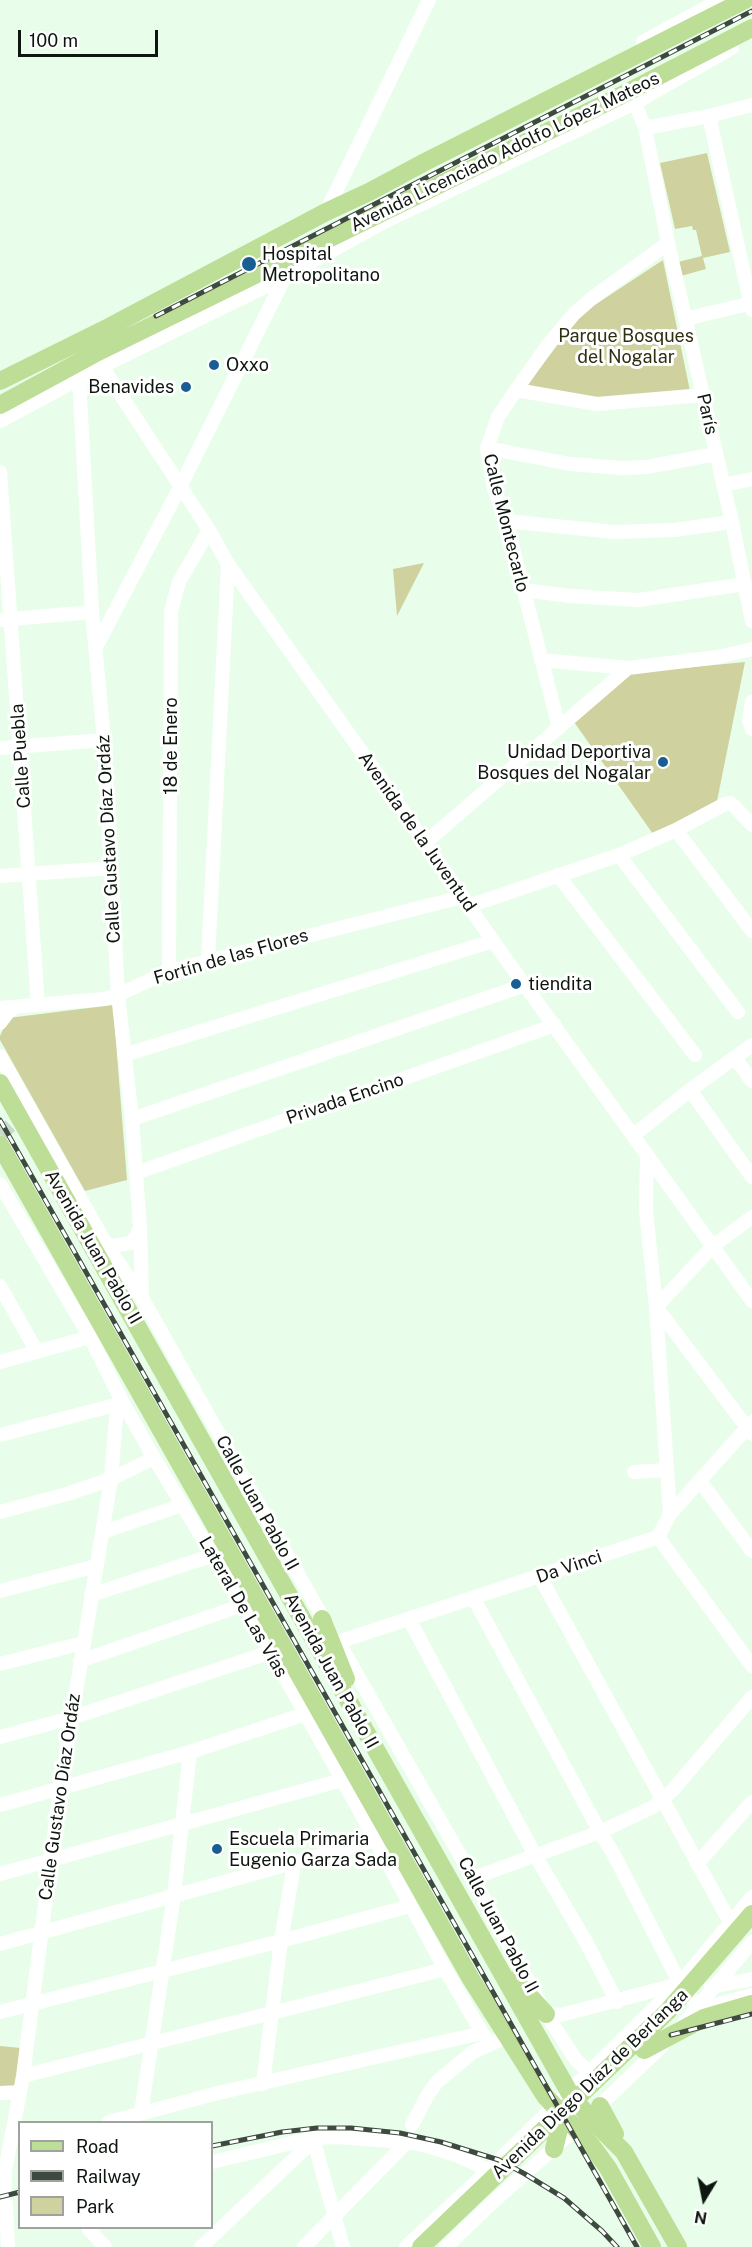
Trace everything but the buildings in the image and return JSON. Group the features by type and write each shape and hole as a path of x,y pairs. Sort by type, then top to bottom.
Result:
{"main road":[{"name":"Avenida Licenciado Adolfo López Mateos","path":"0,381 109,327 545,100 745,0"},
{"name":"Avenida Licenciado Adolfo López Mateos","path":"0,405 97,361 573,125 616,98 752,28"},
{"path":"602,119 616,98"},
{"name":"Avenida Juan Pablo II","path":"0,1083 569,2092 594,2111 624,2152 678,2247"},
{"name":"Avenida Juan Pablo II","path":"0,1145 349,1776 471,1979 493,2038 550,2109 576,2129 592,2146 608,2168 652,2247"},
{"path":"322,1619 341,1664 359,1721"},
{"name":"Avenida Diego Díaz de Berlanga","path":"421,2247 668,2011 752,1914"},
{"name":"Avenida Diego Díaz de Berlanga","path":"438,2247 644,2050 702,1989 752,1930"},
{"path":"495,1959 507,1969 546,2014"},
{"path":"644,2050 685,2026 752,2004"},
{"path":"569,2092 550,2109 554,2149 572,2144 592,2146"}],"street":[{"path":"326,212 429,0"},
{"path":"545,100 557,89 720,0"},
{"path":"0,421 79,379 97,361 285,277 384,222 573,125 602,119 635,103 752,36"},
{"name":"París","path":"635,103 645,128 668,243 732,522 752,621"},
{"path":"645,128 752,105"},
{"path":"685,319 752,306 709,116"},
{"name":"Calle Montecarlo","path":"559,728 506,521 494,488 487,448 498,417 548,345 574,314 668,243"},
{"path":"96,647 180,487 285,277"},
{"name":"Avenida de la Juventud","path":"97,361 209,530 228,564 493,941 752,1301"},
{"name":"Calle Gustavo Díaz Ordáz","path":"79,379 92,612 104,740 118,995 141,1227 142,1298"},
{"path":"516,390 597,404 703,395"},
{"path":"487,448 560,462 621,468 648,467 716,454"},
{"name":"Calle Puebla","path":"0,472 5,619 20,747 38,1005"},
{"path":"723,485 752,479"},
{"path":"506,521 614,532 674,530 732,522"},
{"name":"18 de Enero","path":"169,971 171,611 179,582 209,530"},
{"path":"208,960 228,564"},
{"path":"523,590 570,596 638,600 745,584"},
{"path":"5,619 92,612"},
{"path":"542,660 628,668 718,657 752,649"},
{"path":"425,843 628,668"},
{"path":"752,702 749,721 752,729"},
{"path":"0,748 104,740"},
{"name":"Fortín de las Flores","path":"0,1008 104,999 118,995 169,971 208,960 466,902 619,855 676,830 723,805 730,804 740,811 752,825"},
{"path":"676,830 752,931"},
{"path":"619,855 738,1012"},
{"path":"0,876 111,868"},
{"path":"558,875 695,1055"},
{"path":"124,1055 493,941"},
{"path":"132,1119 525,985"},
{"path":"0,1023 9,1011 16,1007"},
{"name":"Privada Encino","path":"136,1173 555,1025"},
{"path":"634,1136 690,1090 752,1045"},
{"name":"Calle Juan Pablo II","path":"0,1056 28,1110 106,1244 142,1298 322,1619 338,1641 473,1878 546,2014 576,2060 590,2073"},
{"path":"735,1058 752,1081"},
{"path":"690,1090 752,1177"},
{"path":"647,1154 646,1211 656,1307 665,1470 670,1514"},
{"name":"Lateral De Las Vías","path":"0,1184 90,1337 120,1404 214,1555 305,1714 349,1776 376,1840 445,1969 493,2038"},
{"path":"656,1307 713,1246 752,1217"},
{"path":"106,1244 122,1246 130,1243 141,1227"},
{"path":"0,1286 37,1352"},
{"path":"656,1307 751,1428 670,1514 658,1537 752,1666"},
{"path":"0,1362 90,1337"},
{"path":"0,1435 120,1404"},
{"name":"Calle Gustavo Díaz Ordáz","path":"8,2247 8,2206 3,2171 14,2150 60,1789 103,1532 120,1404"},
{"path":"0,1512 67,1494 111,1479 154,1458"},
{"path":"634,1472 665,1470"},
{"path":"700,1481 752,1551"},
{"path":"103,1532 182,1505"},
{"name":"Da Vinci","path":"338,1641 474,1599 658,1537"},
{"path":"91,1595 214,1555"},
{"path":"0,1591 96,1566"},
{"path":"540,1577 730,1922"},
{"path":"474,1599 685,1985 688,1997 699,2005 711,2007 752,1995"},
{"path":"80,1661 243,1605"},
{"path":"409,1619 535,1855 585,1940 617,2002"},
{"path":"0,1664 83,1643"},
{"path":"0,1737 71,1718 271,1652"},
{"path":"473,1878 600,1832 662,1801 752,1697"},
{"path":"0,1805 190,1752 305,1714"},
{"path":"141,2113 174,1895 190,1752"},
{"path":"0,1874 349,1776"},
{"path":"697,1864 752,1802"},
{"path":"0,1944 174,1895 294,1865 376,1840"},
{"path":"263,2084 281,1941 294,1865"},
{"path":"569,2092 650,2013 685,1985 708,1950 752,1897"},
{"path":"0,2012 410,1906"},
{"path":"446,2247 576,2129 677,2032 752,1942"},
{"path":"708,1950 714,1963 732,1966"},
{"path":"23,2076 445,1969"},
{"path":"546,2014 561,2015 685,1985 714,1987 752,1979"},
{"path":"650,2013 677,2032"},
{"path":"113,2121 263,2084 493,2038"},
{"path":"412,2125 437,2082 493,2038"},
{"path":"0,2093 20,2092"},
{"path":"406,2247 489,2170 550,2109"},
{"path":"213,2162 313,2139 365,2138 408,2142 456,2156 489,2170 514,2185"},
{"path":"313,2139 343,2247"},
{"path":"201,2247 313,2139"},
{"path":"304,2247 408,2142"},
{"path":"471,2186 482,2180 493,2181 497,2189 494,2201"},
{"path":"89,2229 105,2247"}],"green space":[{"path":"707,153 730,252 703,258 706,269 681,276 678,262 702,256 696,230 693,230 692,226 675,229 660,163"},
{"name":"Parque Bosques del Nogalar","path":"663,260 690,391 611,401 524,389 581,314"},
{"path":"424,563 397,616 393,569"},
{"name":"Unidad Deportiva Bosques del Nogalar","path":"745,662 717,801 653,834 574,722 632,673"},
{"path":"113,1005 127,1180 85,1191 0,1040 0,1036 8,1018"},
{"path":"0,2046 21,2048 16,2086 0,2090"}],"tunnel":[{"path":"0,1135 25,1112"}],"railway":[{"path":"156,316 752,11"},
{"path":"0,1120 637,2247"},
{"path":"671,2035 752,2014"},
{"path":"213,2146 282,2132 317,2128 351,2128 400,2133 441,2142 499,2160 525,2174 564,2198 617,2247"},
{"path":"0,2197 18,2192"}],"place":[{"name":"Hospital Metropolitano","path":"249,264"},
{"name":"Oxxo","path":"214,365"},
{"name":"Benavides","path":"186,387"},
{"name":"Unidad Deportiva Bosques del Nogalar","path":"663,762"},
{"name":"tiendita","path":"516,984"},
{"name":"Escuela Primaria Eugenio Garza Sada","path":"217,1849"}]}
